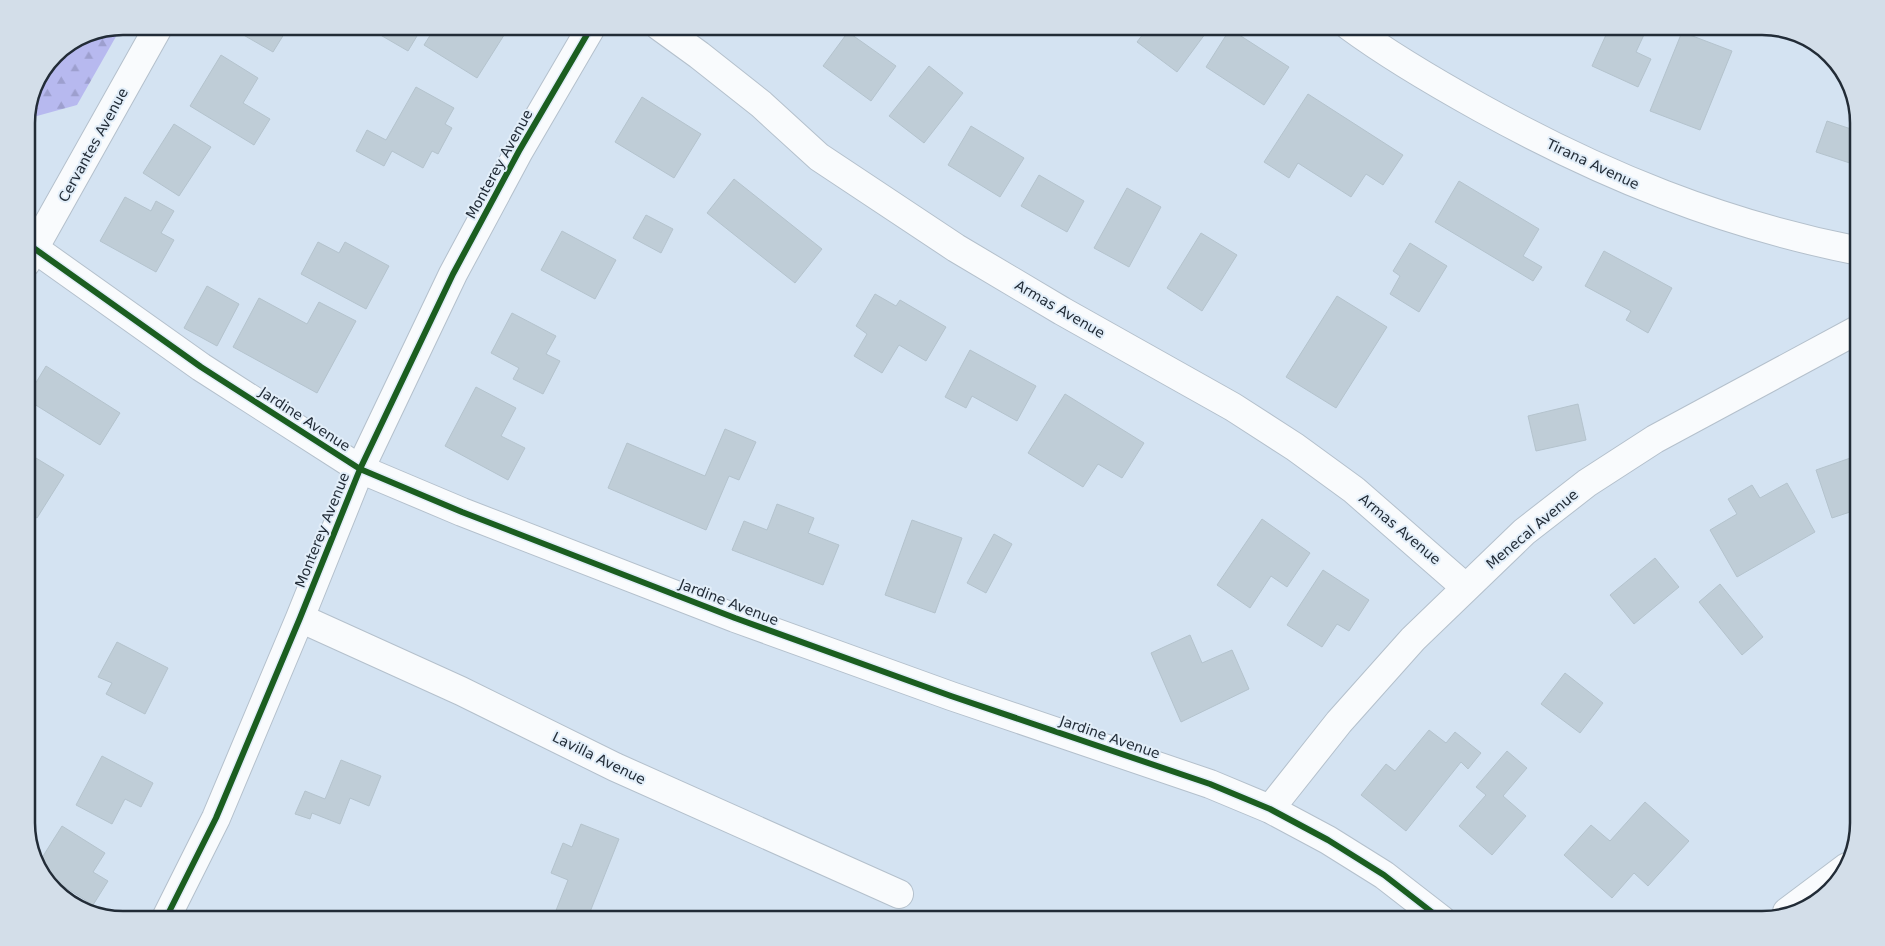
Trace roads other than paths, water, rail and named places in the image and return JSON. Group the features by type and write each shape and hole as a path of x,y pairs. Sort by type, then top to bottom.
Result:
{"street":[{"name":"Cervantes Avenue","path":"35,249 155,35"},
{"name":"Monterey Avenue","path":"170,911 216,818 360,470 453,274 519,151 587,35"},
{"name":"Armas Avenue","path":"671,35 761,104 827,163 956,248 1062,311 1233,406 1295,447 1354,490 1438,561 1465,587"},
{"name":"Tirana Avenue","path":"1363,35 1438,84 1523,131 1610,174 1701,210 1794,238 1850,249"},
{"name":"Jardine Avenue","path":"35,259 360,470 462,512 736,618 960,699 1210,784 1270,809 1328,840 1376,870 1430,911"},
{"name":"Menecal Avenue","path":"1270,809 1345,715 1413,639 1524,532 1587,483 1655,439 1850,334"},
{"name":"Lavilla Avenue","path":"300,618 461,690 615,767 899,894"},
{"path":"1800,902 1824,884"}]}
